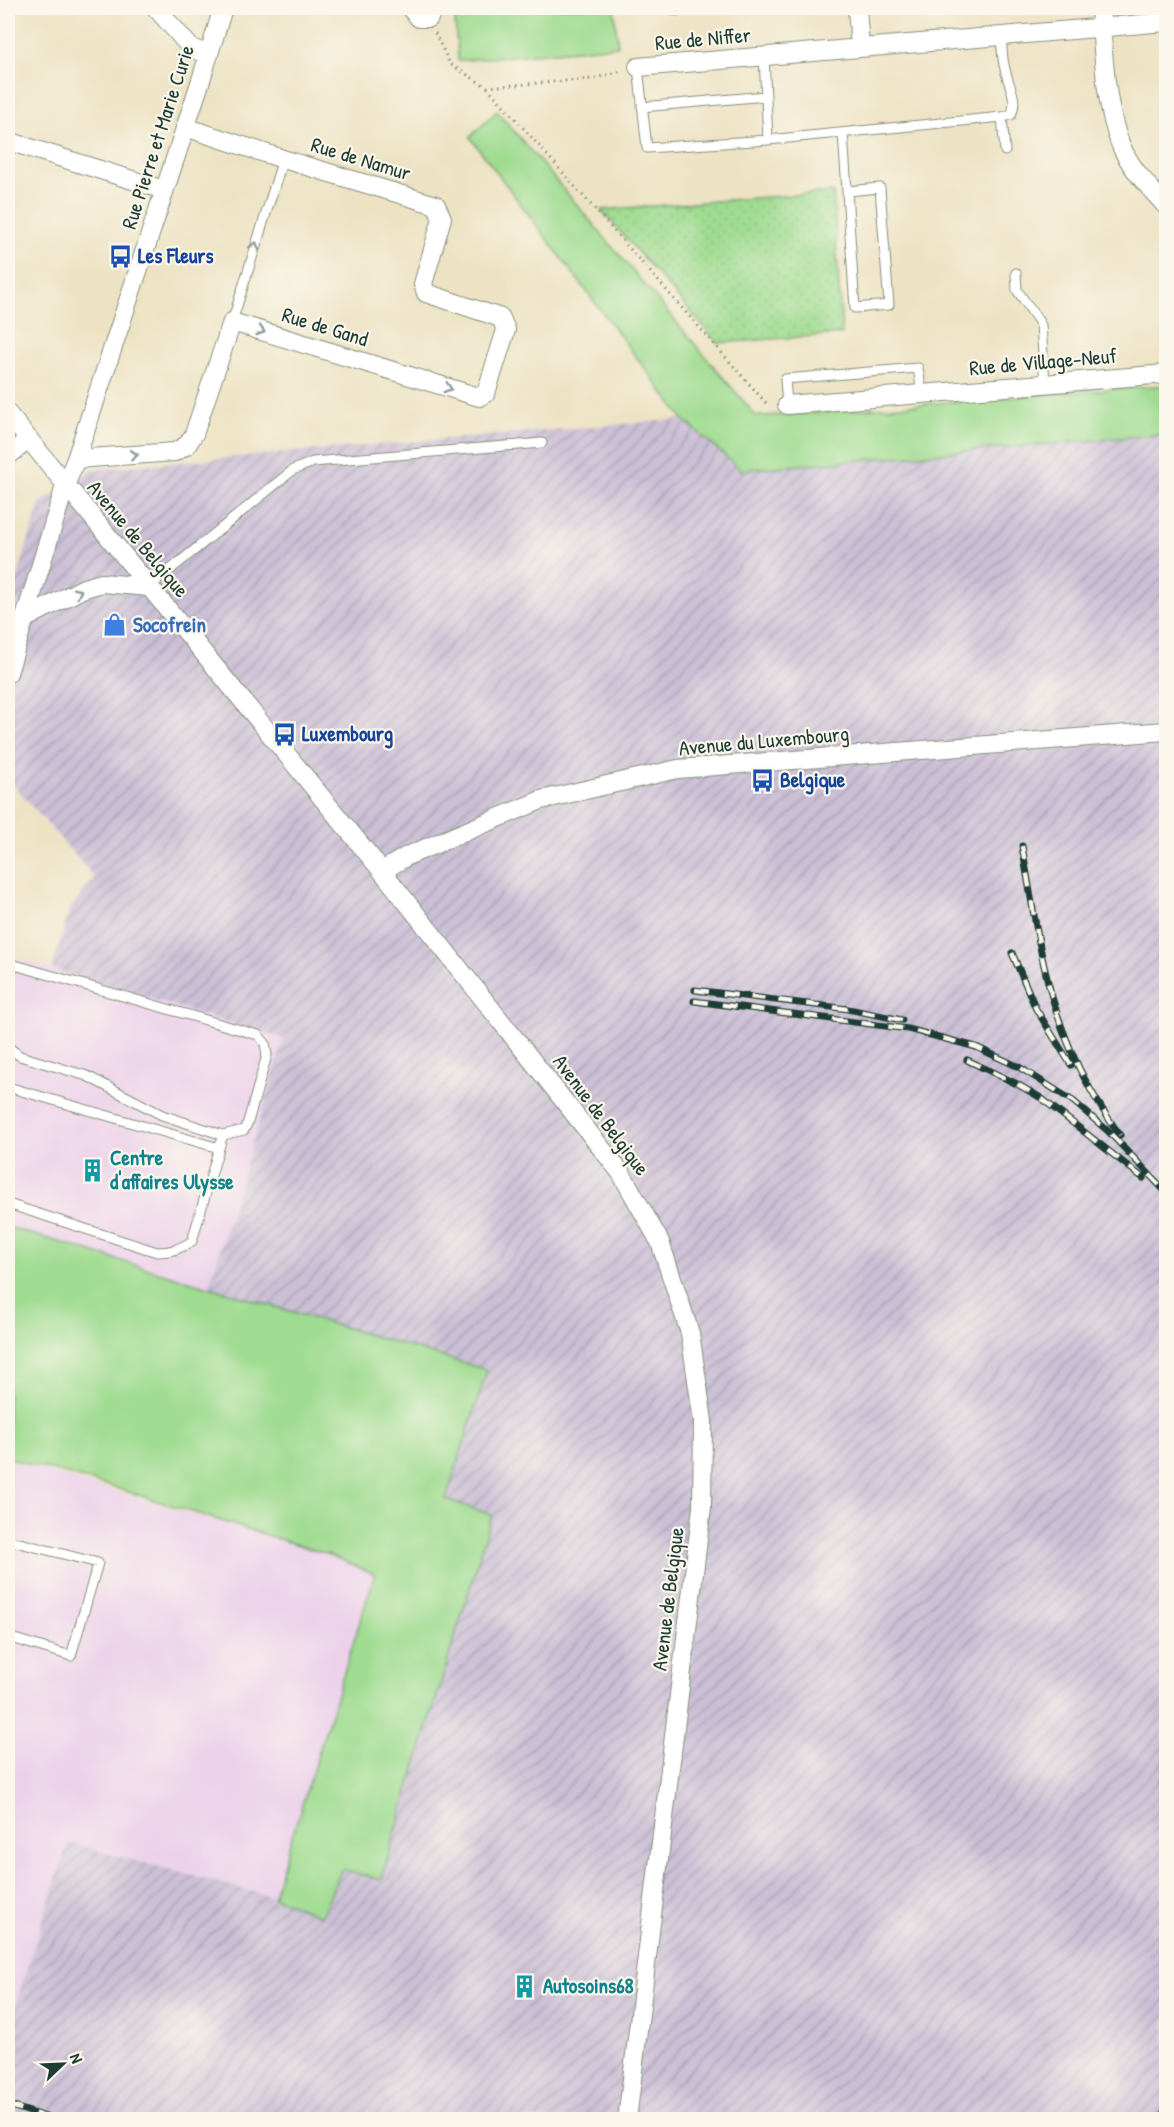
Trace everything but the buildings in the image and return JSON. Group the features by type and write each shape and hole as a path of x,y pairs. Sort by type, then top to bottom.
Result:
{"street":[{"path":"156,8 191,48 208,55"},
{"name":"Rue Pierre et Marie Curie","path":"8,673 65,486 76,459 223,8"},
{"path":"410,8 418,18 431,13"},
{"path":"857,8 860,48"},
{"path":"1100,8 1109,100 1122,148 1146,184 1167,206"},
{"name":"Rue de Niffer","path":"638,67 1167,22"},
{"name":"Rue de Namur","path":"185,127 283,159 436,204 442,218 423,284 426,293"},
{"path":"8,141 164,190"},
{"name":"Rue de Gand","path":"232,322 479,397 486,393 507,330 501,318 426,293"},
{"path":"76,459 175,452 187,445 194,434 232,322"},
{"name":"Rue de Village-Neuf","path":"787,405 1167,374"},
{"name":"Avenue de Belgique","path":"8,414 382,871 621,1173 660,1242 690,1333 703,1420 702,1507 627,2120"},
{"path":"8,456 29,439"},
{"path":"26,618 84,588 102,584 149,587"},
{"name":"Avenue du Luxembourg","path":"382,871 407,856 541,800 678,769 1167,731"}],"lane":[{"path":"638,67 647,148 768,140 1011,115 1015,108 1014,98 1005,70 1001,36"},
{"path":"764,56 768,140"},
{"path":"642,107 766,96"},
{"path":"1002,117 1005,151"},
{"path":"843,133 855,308 889,305 880,188 847,190"},
{"path":"232,322 283,159"},
{"path":"1016,273 1017,290 1041,325 1045,384"},
{"path":"787,405 785,379 918,368 922,394"},
{"path":"149,587 293,470 313,462 542,443"},
{"path":"8,963 258,1035 265,1043 267,1055 244,1130 223,1135 162,1115 87,1076 20,1056 8,1047"},
{"path":"8,1087 219,1148"},
{"path":"8,1204 157,1252 170,1252 192,1241 223,1135"},
{"path":"8,1540 98,1563 71,1656 8,1637"}],"path":[{"path":"431,13 450,64 487,87 766,403 787,405"},
{"path":"487,87 592,79 638,67"}],"shaded area":[{"path":"683,419 741,470 1166,434 1166,2119 8,2120 8,2027 68,1843 273,1897 321,1916 492,1515 446,1499 487,1369 209,1287 284,1039 52,969 70,909 95,878 8,779 8,609 40,503 93,469"},
{"path":"8,956 285,1039 209,1287 8,1227"},
{"path":"8,1460 327,1554 375,1574 273,1897 68,1843 8,2027"}],"green space":[{"path":"454,8 614,8 618,46 458,61"},
{"path":"497,111 756,416 1166,385 1166,434 741,470 683,419 470,137"},
{"path":"833,192 842,334 718,343 601,210"},
{"path":"8,1227 487,1370 446,1499 492,1515 381,1880 342,1869 321,1916 273,1897 375,1574 327,1554 109,1486 8,1458"}],"railway":[{"path":"1022,846 1045,971 1059,1019 1085,1079 1120,1135"},
{"path":"1012,953 1036,1009 1071,1065"},
{"path":"695,990 848,1009 902,1020"},
{"path":"694,1001 908,1029 976,1047 1019,1067 1073,1101 1108,1131 1166,1192"},
{"path":"967,1060 1041,1098 1143,1178"},
{"path":"8,2105 55,2120"},
{"path":"1160,2120 1166,2109"}],"place":[{"name":"Les Fleurs","path":"120,256"},
{"name":"Socofrein","path":"115,625"},
{"name":"Luxembourg","path":"284,734"},
{"name":"Belgique","path":"762,780"},
{"name":"Centre d'affaires Ulysse","path":"92,1170"},
{"name":"Autosoins68","path":"525,1986"}]}
